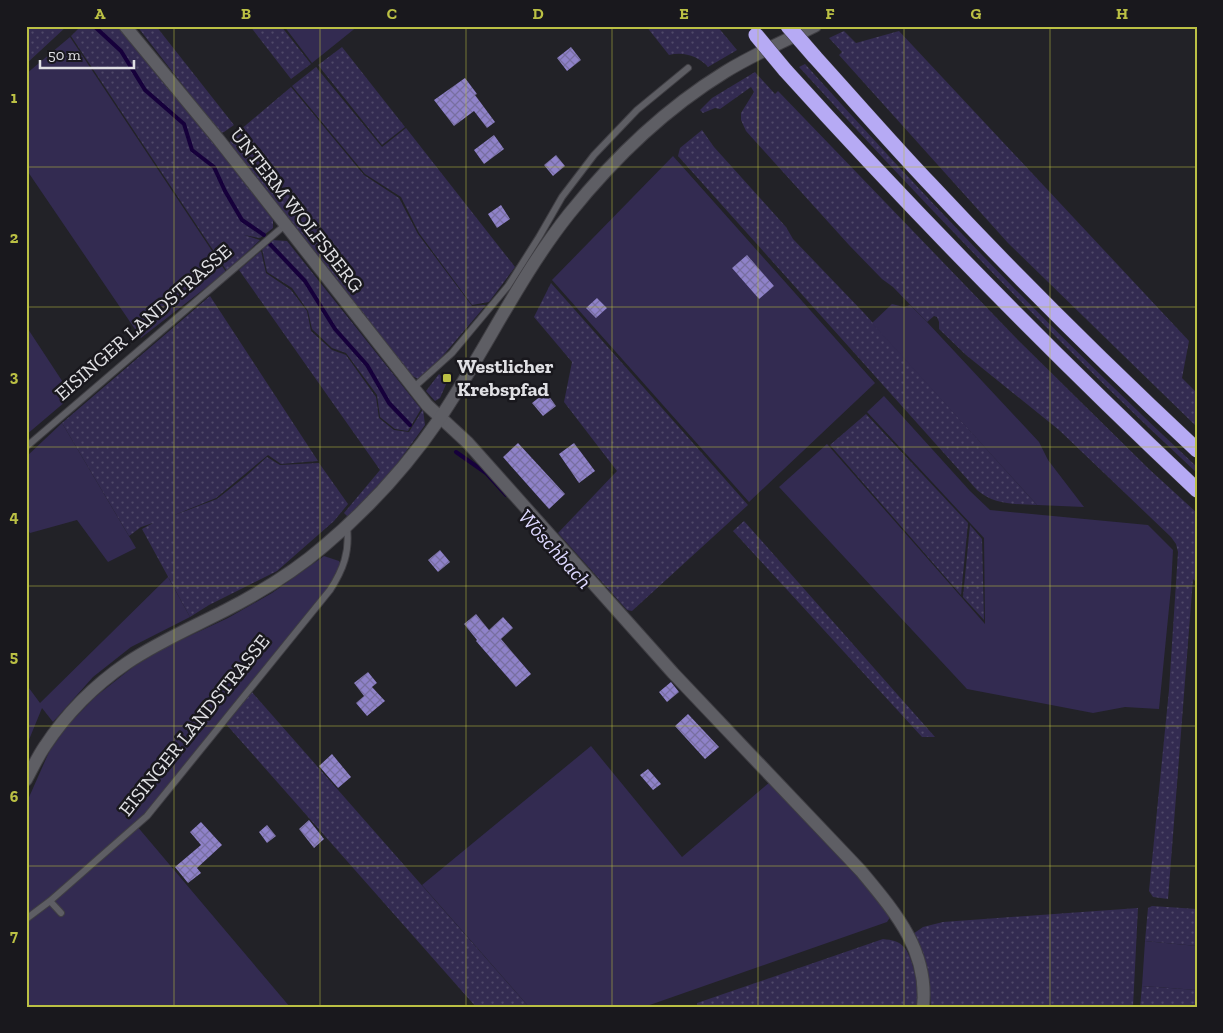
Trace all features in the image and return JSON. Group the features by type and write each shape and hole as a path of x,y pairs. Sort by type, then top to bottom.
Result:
{"highway":[{"path":"788,26 930,185 1072,330 1197,450"},
{"path":"752,31 868,161 989,288 1064,363 1197,490"}],"street":[{"name":"UNTERM WOLFSBERG","path":"125,26 219,140 427,405 468,443 673,673 861,871 884,898 910,938 920,960 925,988 923,1007"},
{"path":"26,780 44,747 65,719 92,690 127,663 167,639 270,586 318,551 346,526 401,469 440,417 552,236 584,195 621,154 670,111 706,84 744,61 815,26"}],"lane":[{"path":"413,388 452,353 498,299 539,237 562,197 594,155 636,110 688,68"},
{"name":"EISINGER LANDSTRASSE","path":"26,447 285,225"},
{"name":"EISINGER LANDSTRASSE","path":"26,919 135,829 147,816 330,590 344,565 347,548 346,526"},
{"path":"50,901 61,913"}],"shaded area":[{"path":"26,26 67,26 26,64"},
{"path":"81,26 120,26 216,145 273,220 273,228 260,238 244,235 260,240 227,271 71,36"},
{"path":"137,26 156,26 234,125 220,133"},
{"path":"250,26 281,26 311,64 291,79"},
{"path":"284,26 358,26 312,63"},
{"path":"646,26 717,26 737,50 708,67 690,55 669,55"},
{"path":"844,31 856,43 899,31 1189,341 1182,378 1197,393 1197,427 1008,243 839,55 842,52 829,38"},
{"path":"70,37 226,272 141,338 26,169 26,74"},
{"path":"342,47 405,127 382,145 318,65"},
{"path":"805,64 996,270 1095,370 1197,467 1197,473 1094,375 945,223 799,67"},
{"path":"316,67 382,147 406,128 515,267 489,302 472,305 419,233 401,197 365,174 292,86"},
{"path":"755,72 775,94 778,91 1018,340 1149,469 1197,513 1197,583 1193,579 1168,899 1153,897 1149,891 1169,690 1178,552 1176,544 1171,537 1059,430 966,355 939,329 937,317 934,316 927,322 849,245 746,131 741,120 741,113 754,92 751,87 720,109 715,108 703,113 700,110 712,98"},
{"path":"291,87 364,175 399,198 418,234 472,306 486,305 440,359 418,379 409,374 229,144 233,136"},
{"path":"702,130 714,147 786,227 793,239 864,313 1037,505 1013,504 990,499 977,490 678,156 680,148"},
{"path":"673,156 875,383 749,502 552,280"},
{"path":"272,240 287,241 421,409 408,431 395,429 380,417 377,395 346,353 332,348 312,329 308,311 292,288 267,272 262,249"},
{"path":"261,251 266,273 291,290 307,311 311,331 332,350 346,355 376,397 379,418 394,430 409,432 423,409 425,425 394,468 348,517 344,513 380,470 239,270"},
{"path":"551,283 748,505 632,611 627,610 558,533 617,471 564,402 572,362 534,317"},
{"path":"210,296 318,461 281,464 268,455 216,498 172,516 217,499 267,457 280,465 319,463 348,504 334,521 277,571 209,605 190,617 142,529 153,523 141,527 129,536 62,423"},
{"path":"892,304 904,307 910,305 927,322 1039,442 1048,460 1084,507 1037,505 872,323"},
{"path":"26,326 72,396 26,435"},
{"path":"439,374 447,382 440,398 435,401 426,391"},
{"path":"884,396 970,491 990,510 1148,525 1173,550 1159,709 1125,707 1093,713 967,689 779,487 827,444 985,624 984,538 867,412"},
{"path":"866,414 968,523 961,595 830,445"},
{"path":"62,423 136,548 108,562 77,520 30,533 26,528 26,457"},
{"path":"744,521 935,737 922,737 733,531"},
{"path":"970,525 982,539 984,620 963,597"},
{"path":"324,556 339,561 341,565 339,575 136,825 290,1007 26,1007 26,804 49,752 68,725 95,697 133,667 168,646 228,618 272,593"},
{"path":"168,577 190,617 131,647 93,677 53,722 42,708 26,747 26,684 40,703"},
{"path":"251,691 529,1007 476,1007 225,723"},
{"path":"591,746 682,857 771,781 860,876 889,914 889,919 887,922 644,1007 529,1007 422,885"},
{"path":"1152,906 1197,909 1197,946 1145,941 1148,908"},
{"path":"1138,908 1133,1007 931,1007 925,970 913,934 923,927 943,922"},
{"path":"883,939 898,942 908,953 917,986 918,1007 697,1007 697,1003"},
{"path":"1145,941 1197,946 1197,990 1142,986"},
{"path":"1142,986 1197,990 1197,1007 1140,1007"}],"building":[{"path":"571,47 581,60 567,71 557,58"},
{"path":"465,78 495,122 487,128 474,111 454,126 434,100"},
{"path":"494,135 504,149 484,164 474,150"},
{"path":"556,155 565,166 553,176 544,165"},
{"path":"501,205 510,219 497,228 488,214"},
{"path":"747,255 774,286 759,299 732,268"},
{"path":"597,298 607,308 596,318 586,308"},
{"path":"546,392 556,406 543,416 532,403"},
{"path":"518,443 565,494 549,509 503,457"},
{"path":"574,443 595,471 579,483 559,454"},
{"path":"440,550 450,562 438,572 428,560"},
{"path":"476,614 489,630 503,617 513,628 501,639 531,674 516,687 476,641 464,624"},
{"path":"368,672 377,683 372,687 385,701 367,716 356,703 364,696 354,683"},
{"path":"671,682 679,692 667,702 659,692"},
{"path":"688,714 719,747 705,759 675,726"},
{"path":"332,754 351,777 338,788 319,766"},
{"path":"648,769 661,784 653,790 640,775"},
{"path":"309,820 324,839 314,848 299,829"},
{"path":"201,822 222,845 197,868 201,873 188,883 175,867 201,845 190,832"},
{"path":"267,825 276,836 267,843 259,832"}],"waterway":[{"name":"Wöschbach","path":"94,26 121,51 145,90 184,124 192,150 214,167 242,220 264,235"},
{"name":"Wöschbach","path":"269,243 305,281 335,329 367,365 389,403 410,425"},
{"name":"Wöschbach","path":"456,452 486,473 506,495"}],"place":[{"name":"Westlicher Krebspfad","path":"447,378"}]}
